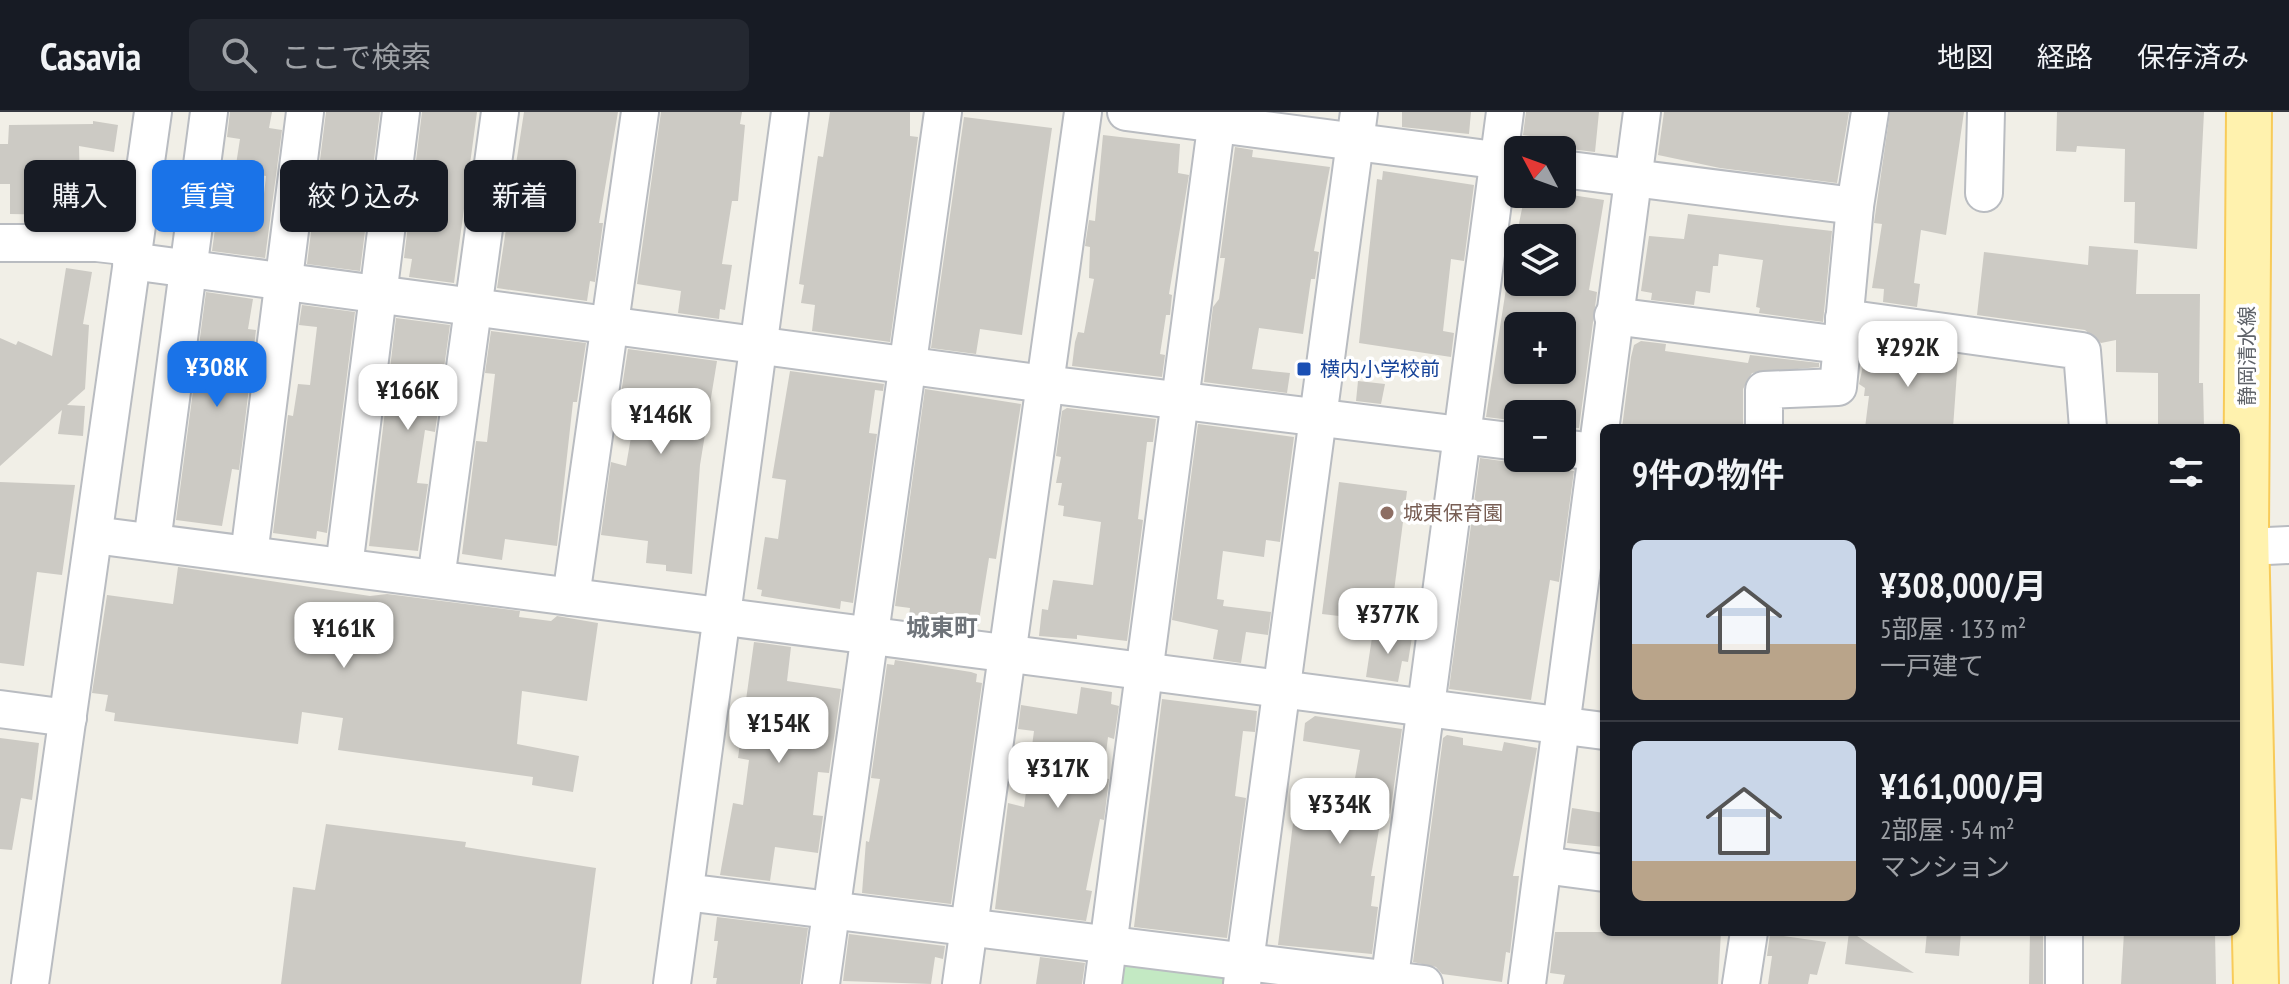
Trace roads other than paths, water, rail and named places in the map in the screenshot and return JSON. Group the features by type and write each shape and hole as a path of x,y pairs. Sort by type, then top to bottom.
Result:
{"main road":[{"name":"静岡清水線","path":"2249,112 2254,538 2243,705 2256,984"}],"street":[{"path":"30,984 153,112"},
{"path":"152,542 209,112"},
{"path":"249,555 305,112"},
{"path":"344,567 401,112"},
{"path":"436,579 500,112"},
{"path":"571,597 640,112"},
{"path":"672,984 790,112"},
{"path":"821,984 943,112"},
{"path":"961,984 1083,112"},
{"path":"1126,112 1357,127 1504,161"},
{"path":"1505,112 1506,136"},
{"path":"1604,424 1613,316 1642,112"},
{"path":"1764,424 1764,390 1838,387 1855,206 1870,112"},
{"path":"1984,193 1986,112"},
{"path":"1103,984 1147,672 1218,118"},
{"path":"1243,972 1357,127"},
{"path":"1576,171 1855,206"},
{"path":"685,892 1109,943 1243,972 1401,982 1423,708 1461,435 1504,185"},
{"path":"0,243 97,243 188,271 760,344 1045,384 1504,440"},
{"path":"1613,316 2082,351 2088,424"},
{"path":"1576,450 1600,453"},
{"path":"1527,984 1562,727 1595,554 1600,470"},
{"path":"94,535 1600,731"},
{"path":"0,709 68,718"},
{"path":"1543,865 1600,872"},
{"path":"1741,984 1748,936"},
{"path":"2064,936 2064,984"}],"place":[{"name":"横内小学校前","path":"1304,369"},
{"name":"城東保育園","path":"1387,513"}],"district":[{"name":"城東町","path":"942,627"}]}
